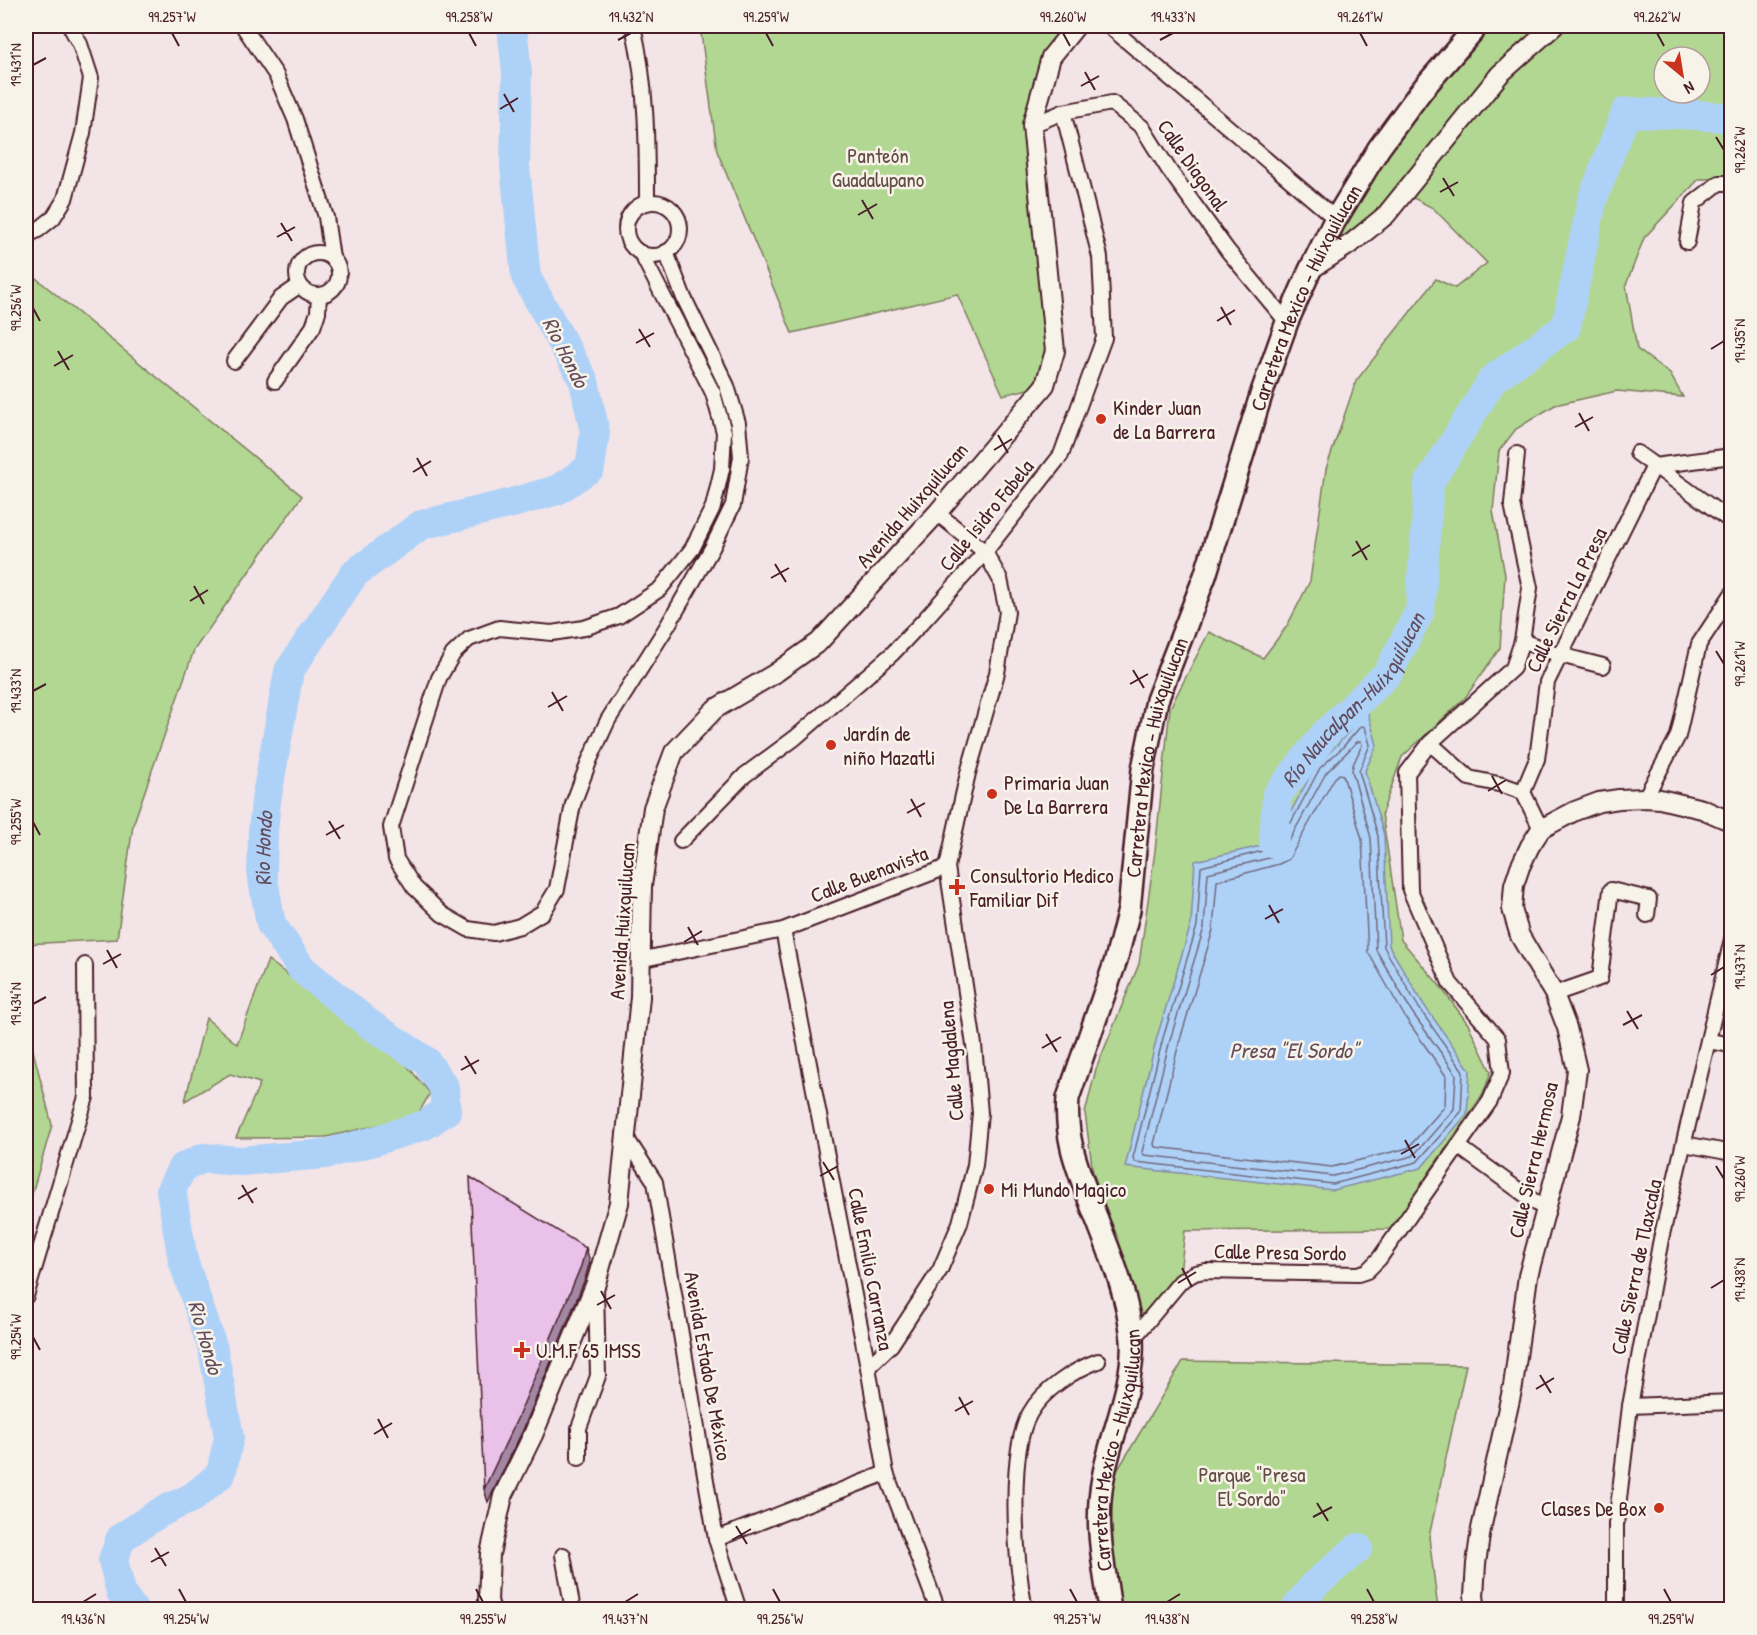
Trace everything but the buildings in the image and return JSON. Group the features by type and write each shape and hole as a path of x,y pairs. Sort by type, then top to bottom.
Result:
{"main road":[{"name":"Carretera Mexico - Huixquilucan","path":"1110,1610 1098,1528 1099,1504 1110,1444 1126,1389 1132,1340 1127,1309 1117,1274 1073,1157 1066,1116 1068,1098 1116,960 1129,910 1143,769 1157,700 1205,576 1262,392 1287,322 1310,270 1336,219 1379,148 1421,91 1477,26"}],"street":[{"path":"26,236 53,218 65,199 83,133 91,78 81,44 70,26"},
{"path":"243,26 276,75 294,120 326,217 332,258 339,270 337,285 326,294 311,295 305,291 297,279 297,271 304,258 318,253 332,258"},
{"path":"633,26 639,50 647,117 647,203"},
{"name":"Avenida Huixquilucan","path":"491,1610 488,1601 490,1554 503,1496 533,1435 596,1283 619,1203 640,997 642,886 653,808 674,752 715,709 774,674 819,642 938,513 1045,385 1055,351 1032,125 1051,57 1076,26"},
{"path":"1109,26 1336,219"},
{"path":"1310,270 1353,242 1386,215 1500,74 1554,26"},
{"name":"Calle Diagonal","path":"1032,125 1063,112 1112,103 1142,127 1169,170 1228,251 1287,322"},
{"name":"Calle Isidro Fabela","path":"681,841 745,775 795,738 891,654 925,620 985,552 1061,455 1104,338 1100,257 1063,112"},
{"path":"1687,242 1694,203 1719,183 1731,183"},
{"path":"656,202 671,209 676,216 679,232 677,240 666,252 650,256 634,249 629,242 626,226 633,211 647,203 656,202"},
{"path":"641,253 713,393 724,432 722,469 713,507 692,549 660,589 619,616 584,628 552,633 499,628 469,639 453,654 439,678 391,827 396,859 414,887 442,914 468,929 494,933 520,926 543,912 557,889 573,804 603,729 668,625 712,548 733,505 741,457 738,423 728,386 684,298 666,252"},
{"path":"234,361 281,298 300,285"},
{"path":"275,381 313,327 318,312 319,296"},
{"path":"1637,453 1731,522"},
{"path":"1517,454 1512,504 1530,588 1522,641 1513,668 1430,743 1407,773 1410,890 1450,983 1498,1039 1503,1073 1490,1101 1458,1146 1546,1210"},
{"path":"1654,466 1731,456"},
{"name":"Calle Sierra La Presa","path":"1523,792 1537,759 1547,682 1654,466"},
{"name":"Calle Buenavista","path":"639,960 783,930 947,867 968,773 997,672 1007,612 1000,579 985,552 938,513"},
{"path":"1645,798 1678,736 1699,644 1731,594"},
{"path":"1522,641 1560,655 1603,666"},
{"path":"1430,743 1469,778 1523,792 1541,829 1575,811 1599,802 1645,798 1679,802 1731,822"},
{"name":"Calle Sierra Hermosa","path":"1476,1610 1474,1596 1481,1529 1513,1386 1528,1276 1571,1116 1576,1070 1567,1028 1554,994 1520,936 1512,909 1514,885 1520,867 1541,829"},
{"name":"Calle Magdalena","path":"868,1367 891,1346 940,1270 960,1223 975,1165 980,1113 974,1045 947,867"},
{"path":"1554,994 1600,978 1611,890 1649,898 1647,915"},
{"name":"Calle Emilio Carranza","path":"783,930 868,1367 886,1473 938,1610"},
{"name":"Calle Sierra de Tlaxcala","path":"1616,1610 1616,1524 1630,1406 1661,1239 1731,939"},
{"path":"26,1296 86,1097 85,965"},
{"path":"1708,1041 1731,1045"},
{"name":"Avenida Estado De México","path":"625,1136 655,1182 717,1539 739,1610"},
{"path":"1684,1144 1731,1154"},
{"name":"Calle Presa Sordo","path":"1132,1340 1181,1281 1196,1273 1205,1271 1358,1274 1367,1271 1379,1259 1458,1146"},
{"path":"579,1458 579,1428 598,1376 596,1283"},
{"path":"1025,1610 1021,1590 1017,1520 1016,1476 1020,1438 1030,1413 1051,1389 1079,1368 1098,1361"},
{"path":"1630,1406 1731,1402"},
{"path":"717,1539 886,1473"},
{"path":"563,1555 573,1610"}],"green space":[{"name":"Panteón Guadalupano","path":"700,26 1076,26 1051,57 1032,125 1055,351 1045,385 1003,395 957,294 792,333 717,151"},
{"path":"1492,26 1731,26 1731,179 1699,179 1644,238 1626,285 1637,349 1670,374 1683,397 1617,391 1555,405 1516,429 1499,451 1493,511 1505,575 1500,648 1465,698 1402,757 1382,813 1401,940 1440,986 1468,1024 1491,1072 1483,1094 1428,1174 1394,1229 1185,1231 1180,1273 1141,1317 1123,1256 1093,1173 1085,1113 1096,1069 1139,964 1155,851 1170,708 1209,632 1263,658 1287,626 1310,581 1326,469 1356,381 1436,279 1455,288 1487,263 1433,208 1396,189 1380,211 1351,230 1333,246 1357,199 1425,98"},
{"path":"26,270 302,496 194,650 133,825 117,939 26,944"},
{"path":"268,960 404,1062 430,1093 417,1116 326,1137 236,1138 260,1083 230,1074 185,1101 206,1018 237,1044"},
{"path":"26,1023 52,1125 26,1214"},
{"name":"Parque \"Presa El Sordo\"","path":"1183,1361 1466,1365 1429,1537 1438,1609 1115,1609 1105,1536 1108,1486"}],"water":[{"name":"Presa \"El Sordo\"","path":"1367,710 1377,745 1365,771 1384,835 1389,946 1424,1005 1470,1070 1467,1114 1421,1168 1333,1190 1125,1167 1157,1037 1191,924 1195,861 1274,843 1316,765 1338,744"}],"waterway":[{"name":"Rio Hondo","path":"133,1610 121,1592 113,1560 121,1538 159,1513 193,1497 221,1474 229,1437 213,1349 183,1260 171,1190 182,1168 203,1158 240,1161 325,1154 425,1125 446,1111 444,1087 426,1061 368,1023 302,969 271,924 262,874 263,832 266,801 289,671 354,574 421,525 557,490 590,468 595,433 584,381 526,277 515,167 517,73 512,26"},
{"name":"Río Naucalpan-Huixquilucan","path":"1274,843 1277,795 1325,734 1388,673 1420,611 1429,483 1493,379 1566,327 1592,201 1626,112 1732,118"},
{"path":"1295,1610 1314,1585 1358,1548"}],"place":[{"name":"Kinder Juan de La Barrera","path":"1101,419"},
{"name":"Jardín de niño Mazatli","path":"831,745"},
{"name":"Primaria Juan De La Barrera","path":"992,794"},
{"name":"Consultorio Medico Familiar Dif","path":"957,887"},
{"name":"Mi Mundo Magico","path":"989,1189"},
{"name":"U.M.F 65 IMSS","path":"522,1350"},
{"name":"Clases De Box","path":"1659,1508"}]}
